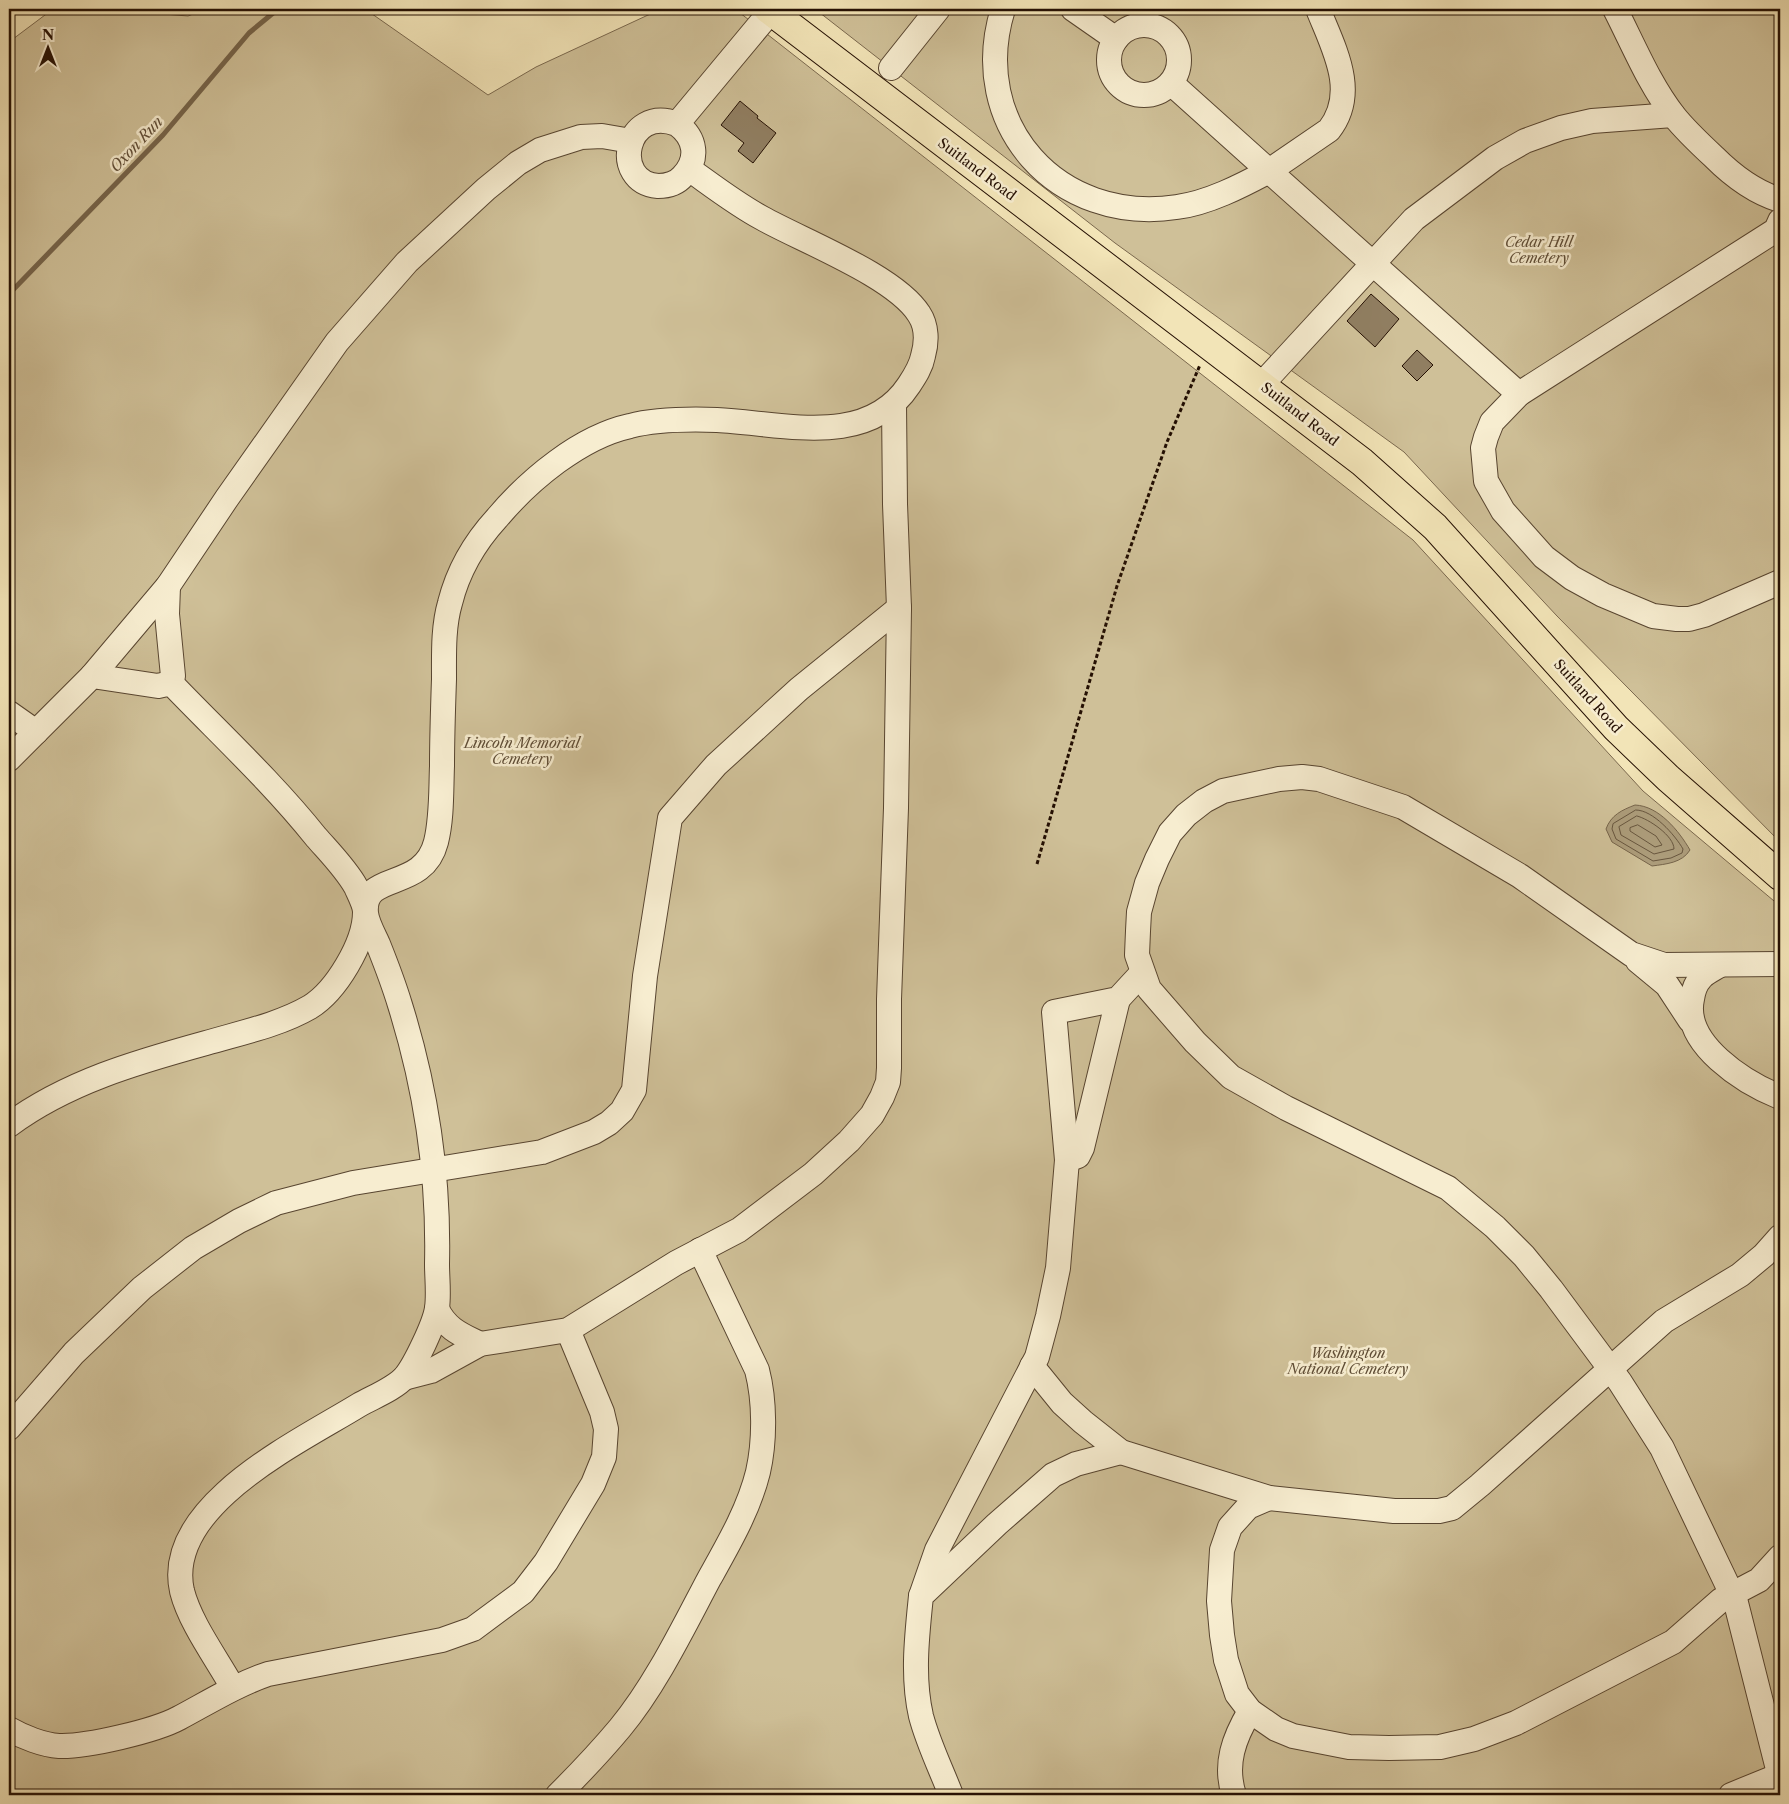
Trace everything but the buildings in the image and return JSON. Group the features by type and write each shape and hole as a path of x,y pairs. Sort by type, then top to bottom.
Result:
{"main road":[{"name":"Suitland Road","path":"770,10 1362,462 1435,527 1616,728 1668,778 1780,876"}],"lane":[{"path":"892,68 938,9"},
{"path":"1003,9 995,43 995,71 999,99 1014,134 1024,149 1050,176 1082,196 1117,206 1177,207 1198,202 1246,184 1269,171 1329,130 1336,121 1343,103 1342,74 1318,9"},
{"path":"1073,9 1116,39"},
{"path":"1614,9 1646,71 1673,115 1696,140 1739,180 1765,196 1780,200"},
{"path":"676,124 770,10"},
{"path":"1139,25 1148,25 1166,32 1173,39 1179,57 1179,67 1171,83 1161,91 1150,95 1137,95 1126,91 1117,83 1109,66 1111,48 1122,32 1139,25"},
{"path":"1171,83 1519,394"},
{"path":"1262,384 1414,219 1494,158 1525,141 1561,128 1592,121 1673,115"},
{"path":"661,120 676,124 689,135 692,143 693,159 689,169 673,184 665,186 649,184 642,180 631,167 628,151 630,141 638,129 645,124 661,120"},
{"path":"9,759 92,676 168,586 227,498 337,342 407,262 486,189 518,164 540,150 581,137 602,136 630,141"},
{"path":"9,1125 55,1095 95,1078 145,1060 238,1034 309,1008 331,988 354,953 370,894 380,885 412,875 423,868 435,849 441,807 444,650 448,607 473,548 498,516 525,488 550,467 583,446 628,426 656,421 713,420 837,427 867,421 894,405 914,378 924,353 926,339 924,323 909,302 888,284 758,217 689,169"},
{"path":"1780,221 1776,230 1519,394 1492,422 1486,436 1483,471 1486,481 1503,511 1544,557 1572,578 1603,595 1653,616 1689,619 1704,615 1780,582"},
{"path":"233,1688 188,1607 183,1594 181,1580 184,1547 195,1523 221,1496 252,1471 404,1378 431,1371 480,1344 568,1330 625,1293 739,1230 813,1174 849,1141 872,1115 888,1082 896,844 899,608 894,405"},
{"path":"168,586 167,614 173,676 171,684"},
{"path":"9,1428 74,1353 142,1288 193,1248 239,1220 276,1204 352,1183 542,1152 594,1132 609,1123 622,1111 634,1090 645,976 668,828 674,811 716,765 799,689 899,608"},
{"path":"92,676 158,686 171,684"},
{"path":"171,684 292,807 355,886 393,983 413,1047 430,1135 438,1240 437,1309 404,1378"},
{"path":"9,713 36,732"},
{"path":"1731,1795 1780,1776 1744,1625 1732,1594 1662,1448 1611,1370 1524,1256 1496,1227 1448,1188 1286,1108 1231,1077 1170,1016 1149,989 1137,955 1139,912 1147,883 1170,833 1186,815 1204,801 1223,792 1279,779 1302,777 1318,779 1403,807 1513,871 1631,954 1667,985 1694,1028 1723,1064 1738,1076 1780,1097"},
{"path":"1631,954 1664,965 1720,965 1770,962 1780,964"},
{"path":"1690,1020 1693,992 1700,978 1720,965"},
{"path":"1067,1160 1078,1156 1082,1148 1118,999 1142,973"},
{"path":"951,1795 926,1733 918,1694 916,1647 921,1596 936,1550 1032,1366 1041,1342 1058,1268 1067,1160 1054,1012 1118,999"},
{"path":"1032,1366 1062,1403 1121,1452 1269,1498 1394,1511 1439,1511 1452,1508 1664,1322 1740,1275 1764,1255 1780,1237"},
{"path":"558,1795 620,1728 679,1636 742,1516 758,1472 762,1434 760,1384 757,1370 700,1250"},
{"path":"437,1309 442,1319 452,1329 480,1344"},
{"path":"9,1729 48,1744 69,1746 82,1744 141,1731 177,1719 233,1688 268,1674 442,1640 473,1629 523,1592 546,1562 594,1484 604,1457 606,1429 602,1412 568,1330"},
{"path":"921,1596 1004,1517 1053,1475 1076,1464 1121,1452"},
{"path":"1269,1498 1248,1507 1230,1526 1224,1539 1220,1563 1219,1601 1226,1660 1237,1694 1250,1711 1276,1729 1293,1736 1349,1747 1419,1748 1474,1739 1516,1722 1673,1642 1721,1600 1759,1580 1780,1557"},
{"path":"1234,1795 1230,1778 1232,1750 1237,1732 1250,1711"}],"path":[{"path":"1037,864 1117,586 1167,442 1208,343"}],"green space":[{"path":"53,9 103,9 188,16 206,9 365,9 488,95 536,67 661,9 735,9 1413,540 1643,791 1780,906 1780,1795 9,1795 9,42"},
{"name":"Cedar Hill Cemetery","path":"815,9 1780,9 1780,842 1557,616 1404,452 1115,243"}],"water":[{"path":"1635,805 1644,806 1652,810 1674,828 1690,850 1683,858 1652,866 1612,842 1606,829 1608,824 1618,814"}],"waterway":[{"name":"Oxon Run","path":"9,294 163,135 249,33 278,9"}],"park label":[{"name":"Lincoln Memorial Cemetery","path":"522,752"},
{"name":"Washington National Cemetery","path":"1348,1362"}]}
